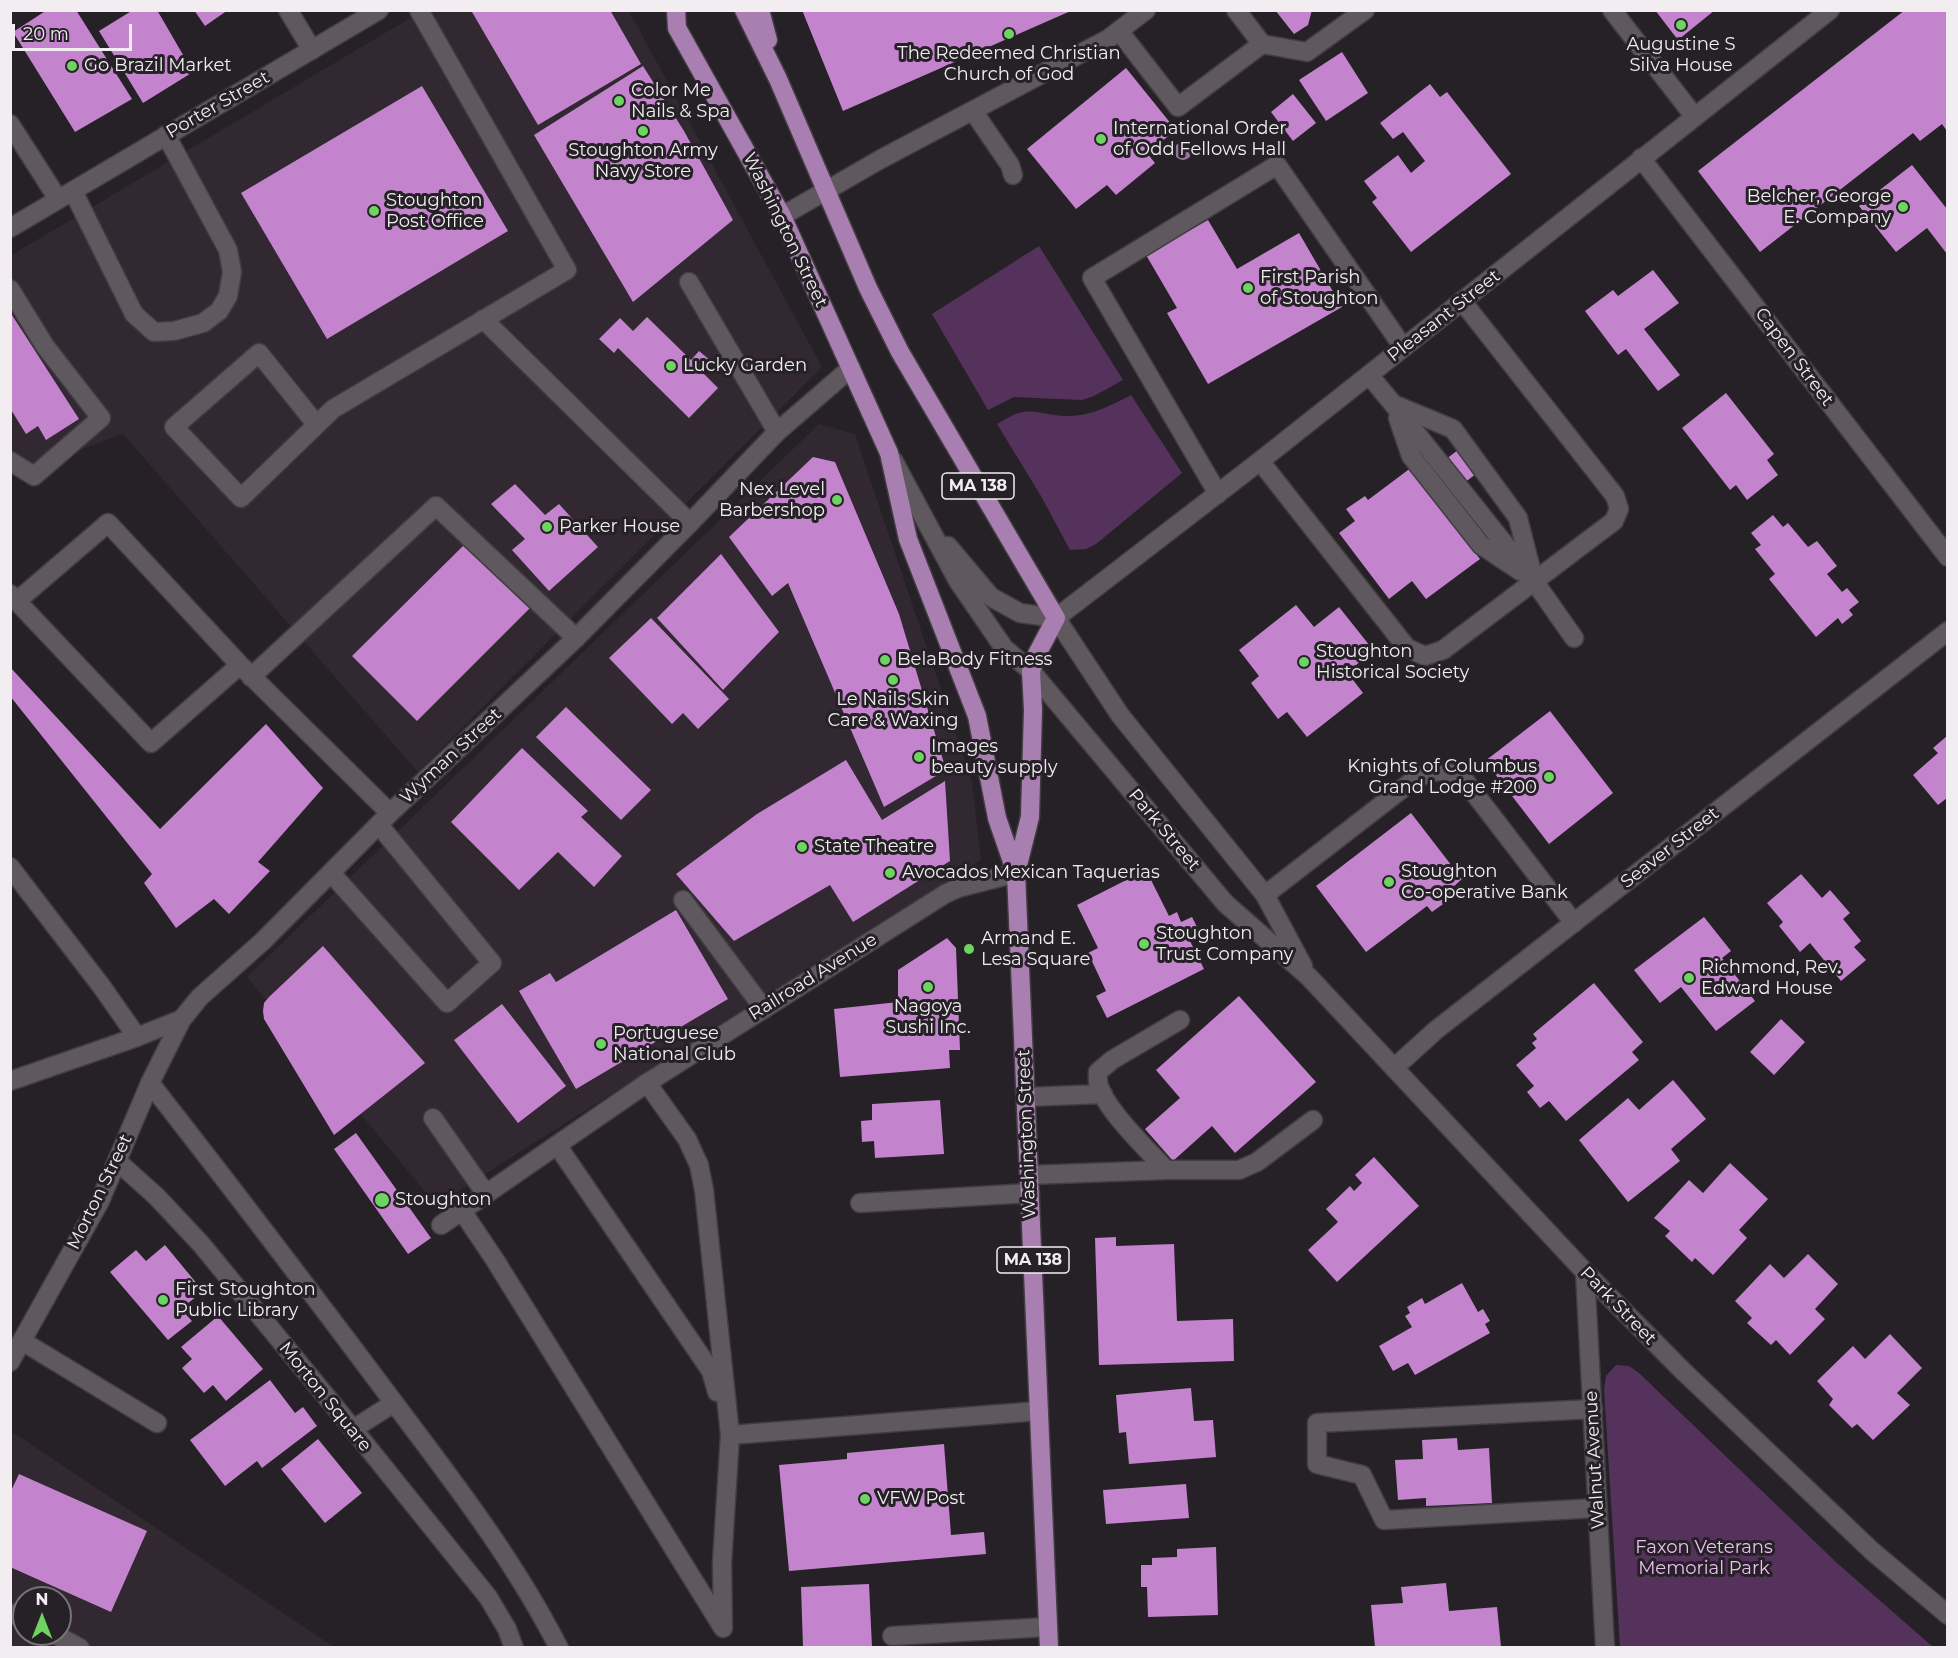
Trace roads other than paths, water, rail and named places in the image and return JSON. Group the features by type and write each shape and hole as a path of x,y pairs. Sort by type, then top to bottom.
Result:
{"main road":[{"name":"MA 138","path":"744,10 828,190 868,288 900,352 1056,618"},
{"name":"MA 138","path":"760,10 778,79"},
{"name":"Washington Street","path":"677,19 782,216 889,453 908,539 977,716 998,819 1016,873 1049,1647"},
{"name":"Washington Street","path":"1016,873 1030,817 1033,710 1031,671 1036,654 1056,618"}],"street":[{"path":"288,10 312,50"},
{"name":"Porter Street","path":"10,228 312,50 357,16 379,10"},
{"path":"316,424 259,353 174,427 241,498 333,409 567,270 419,10"},
{"name":"MA 138","path":"666,10 677,19"},
{"path":"782,216 881,159 1108,39 1146,10"},
{"path":"1236,10 1262,44 1307,52 1365,10"},
{"path":"1612,10 1694,116"},
{"name":"Pleasant Street","path":"1056,618 1370,375 1830,10"},
{"path":"1119,31 1179,107 1262,44"},
{"path":"973,111 1010,165 1013,175"},
{"path":"10,124 65,195 134,314 154,332 174,331 203,323 219,311 228,296 232,272 228,250 166,135"},
{"name":"Capen Street","path":"1641,158 1947,557"},
{"path":"1218,494 1092,278 1277,165 1403,347"},
{"path":"689,282 777,432"},
{"path":"10,290 45,346 101,418 34,476 10,461"},
{"path":"1260,461 1407,648 1425,656 1443,650 1614,521 1619,510 1615,496 1462,301"},
{"path":"483,319 690,524"},
{"name":"Wyman Street","path":"10,1081 137,1037 182,1018 200,997 263,941 385,819 576,638 690,524 777,432 851,368"},
{"path":"1370,375 1534,581 1574,638"},
{"path":"1393,404 1453,429 1518,518 1534,581"},
{"name":"Washington Street","path":"889,453 958,581 1004,648 1031,671"},
{"path":"332,874 447,1003 492,963 385,819 245,671 108,524 14,597 151,743 245,671 436,506 576,638"},
{"name":"Washington Street","path":"924,518 991,597 1020,613 1056,618"},
{"name":"Park Street","path":"1056,618 1120,715 1264,895 1309,977"},
{"name":"Seaver Street","path":"1394,1068 1436,1030 1947,631"},
{"name":"Park Street","path":"1031,671 1225,903 1309,977 1585,1272 1758,1444 1872,1551 1947,1615"},
{"path":"1264,895 1411,782 1424,774 1441,770 1455,774 1465,781 1574,923"},
{"path":"10,867 102,987 137,1037"},
{"name":"Railroad Avenue","path":"441,1225 647,1083 945,894 958,888 1016,873"},
{"path":"683,900 764,1009"},
{"name":"Morton Street","path":"10,1362 100,1201 150,1083 182,1018"},
{"path":"1166,1170 1114,1111 1098,1084 1098,1072 1112,1060 1180,1020"},
{"path":"150,1083 273,1240 495,1539 535,1601 559,1647"},
{"path":"462,1211 495,1260 723,1628 722,1563 730,1435 704,1190 699,1165 687,1139 647,1083"},
{"path":"1026,1097 1103,1094"},
{"path":"433,1118 486,1194"},
{"path":"860,1203 1166,1170 1239,1170 1257,1162 1313,1120"},
{"path":"557,1145 711,1371 730,1435"},
{"name":"Morton Square","path":"117,1161 158,1197 201,1244 353,1429 488,1597 507,1629 514,1647"},
{"name":"Walnut Avenue","path":"1585,1272 1605,1647"},
{"path":"22,1341 158,1423"},
{"path":"353,1429 394,1403"},
{"path":"1593,1408 1317,1423 1317,1464 1362,1475 1384,1520 1598,1508"},
{"path":"730,1435 1039,1411"},
{"path":"892,1636 1048,1627"}],"place":[{"name":"Augustine S Silva House","path":"1681,25"},
{"name":"The Redeemed Christian Church of God","path":"1009,34"},
{"name":"Go Brazil Market","path":"72,66"},
{"name":"Color Me Nails & Spa","path":"619,101"},
{"name":"Stoughton Army Navy Store","path":"643,131"},
{"name":"International Order of Odd Fellows Hall","path":"1101,139"},
{"name":"Belcher, George E. Company","path":"1903,207"},
{"name":"Stoughton Post Office","path":"374,211"},
{"name":"First Parish of Stoughton","path":"1248,288"},
{"name":"Lucky Garden","path":"671,366"},
{"name":"Nex Level Barbershop","path":"837,500"},
{"name":"Parker House","path":"547,527"},
{"name":"BelaBody Fitness","path":"885,660"},
{"name":"Stoughton Historical Society","path":"1304,662"},
{"name":"Le Nails Skin Care & Waxing","path":"893,680"},
{"name":"Images beauty supply","path":"919,757"},
{"name":"Knights of Columbus Grand Lodge #200","path":"1549,777"},
{"name":"State Theatre","path":"802,847"},
{"name":"Avocados Mexican Taquerias","path":"890,873"},
{"name":"Stoughton Co-operative Bank","path":"1389,882"},
{"name":"Stoughton Trust Company","path":"1144,944"},
{"name":"Armand E. Lesa Square","path":"969,949"},
{"name":"Richmond, Rev. Edward House","path":"1689,978"},
{"name":"Nagoya Sushi Inc.","path":"928,987"},
{"name":"Portuguese National Club","path":"601,1044"},
{"name":"Stoughton","path":"382,1200"},
{"name":"First Stoughton Public Library","path":"163,1300"},
{"name":"VFW Post","path":"865,1499"}],"park label":[{"name":"Faxon Veterans Memorial Park","path":"1704,1558"}]}
